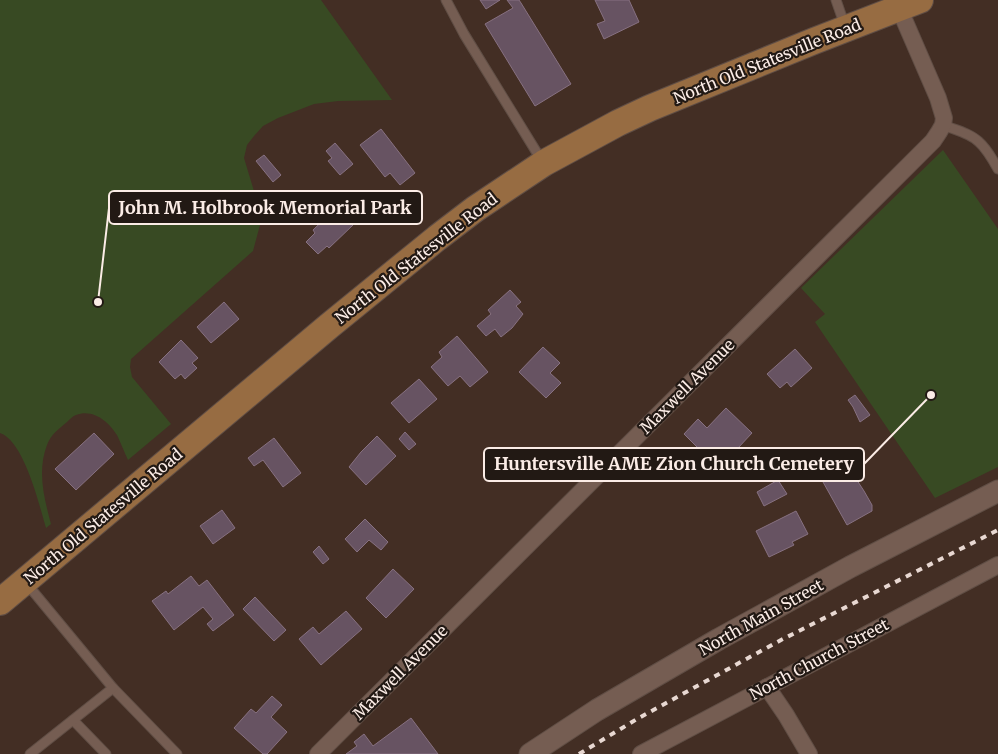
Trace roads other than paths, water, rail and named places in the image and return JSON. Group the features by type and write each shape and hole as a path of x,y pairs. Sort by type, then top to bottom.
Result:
{"main road":[{"name":"North Old Statesville Road","path":"0,602 329,326 475,209 544,164 618,123 650,108 846,28 910,4"}],"street":[{"path":"910,4 944,118 942,125"},
{"name":"Maxwell Avenue","path":"318,754 932,141 940,132 942,125"},
{"name":"North Main Street","path":"530,754 596,710 719,639 850,567 998,491"},
{"name":"North Church Street","path":"641,754 998,565"},
{"path":"767,687 809,754"}],"lane":[{"path":"446,0 469,42 544,164"},
{"path":"836,0 846,28"},
{"path":"942,125 965,133 979,142 998,169"},
{"path":"25,582 112,688 177,754"},
{"path":"30,754 112,688"},
{"path":"73,720 106,754"}],"railway":[{"path":"579,754 637,719 781,640 998,530"}],"place":[{"name":"John M. Holbrook Memorial Park","path":"98,302"},
{"name":"Huntersville AME Zion Church Cemetery","path":"931,395"}]}
